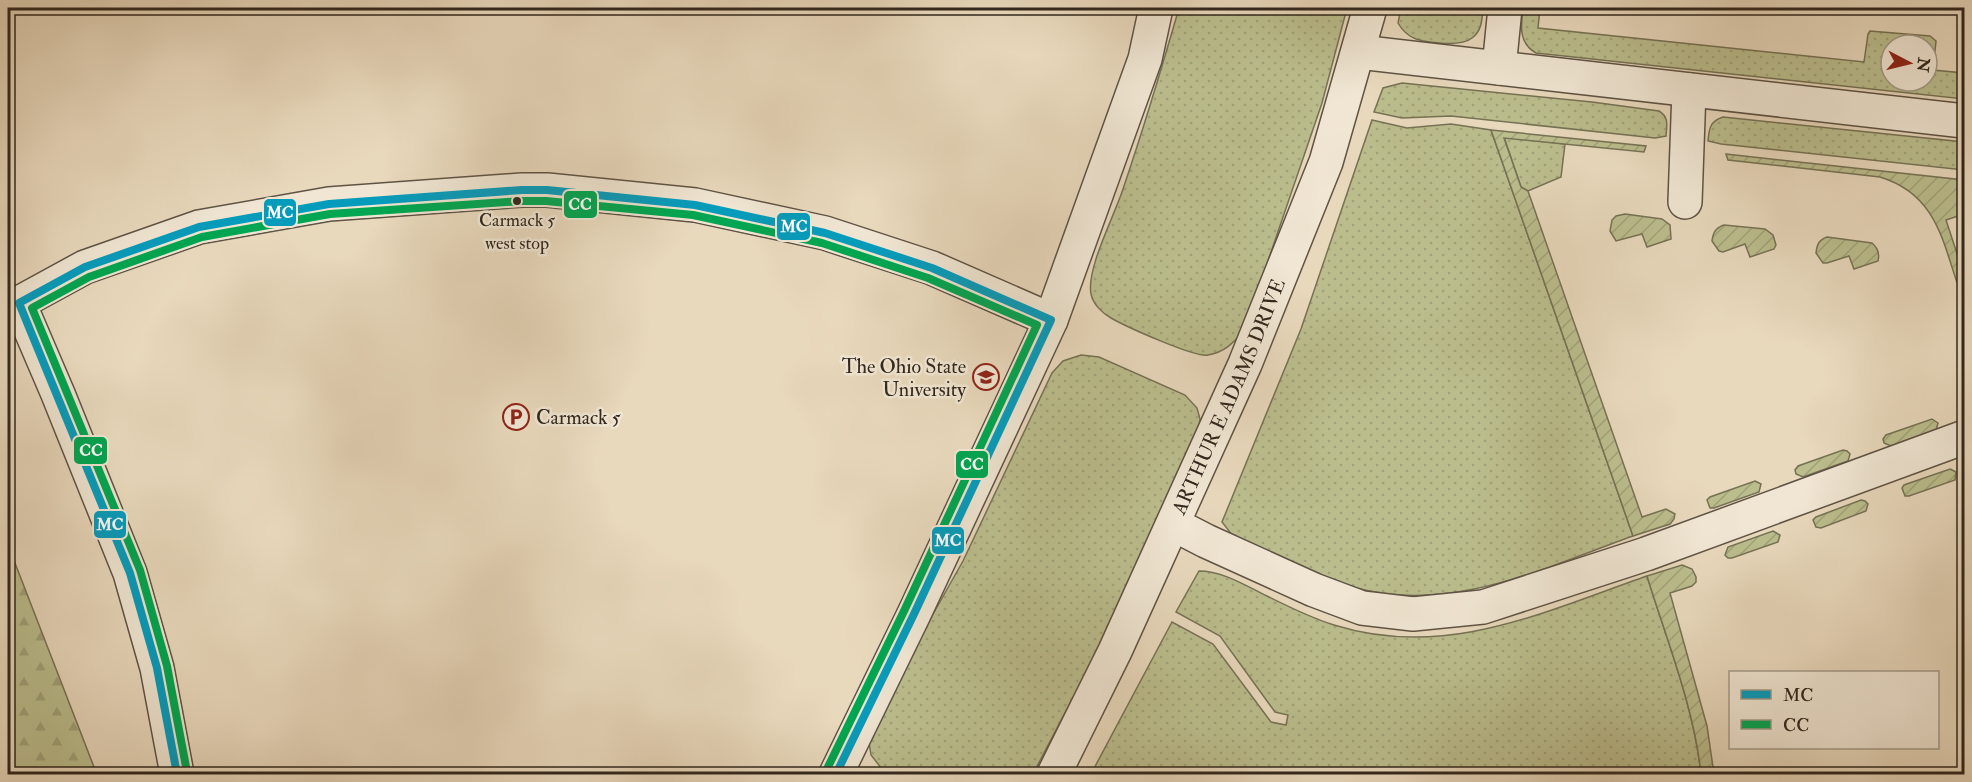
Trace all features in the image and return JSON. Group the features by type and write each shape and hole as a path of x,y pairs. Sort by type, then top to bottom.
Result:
{"street":[{"path":"836,774 1051,320 1144,59 1156,8"},
{"name":"ARTHUR E ADAMS DRIVE","path":"1054,774 1115,651 1245,364 1326,162 1370,8"},
{"path":"1499,68 1505,8"},
{"path":"1359,52 1965,121"},
{"path":"1685,202 1689,90"},
{"path":"177,774 157,668 130,573 58,394 13,293 199,226 329,204 530,190 695,205 825,233 932,268 1051,320"},
{"path":"1173,524 1293,580 1362,608 1413,614 1483,607 1646,554 1962,438"}],"green space":[{"path":"1179,8 1347,8 1322,103 1244,331 1224,349 1208,355 1175,347 1119,322 1101,311 1091,294 1097,256 1131,164"},
{"path":"1401,8 1483,8 1481,25 1472,38 1460,43 1437,43 1416,39 1403,30 1398,23"},
{"path":"1523,8 1540,8 1538,28 1864,62 1870,31 1894,33 1879,33 1879,90 1536,53 1523,39 1521,27"},
{"path":"1939,71 1964,73 1964,99 1908,93 1939,93"},
{"path":"1402,83 1659,111 1666,119 1666,136 1655,138 1451,116 1402,118 1374,112 1383,88"},
{"path":"1723,117 1964,142 1964,170 1708,141 1711,126"},
{"path":"1372,120 1407,128 1451,124 1491,130 1633,536 1530,574 1496,584 1460,592 1425,595 1389,594 1353,587 1307,570 1232,535 1222,522 1301,329"},
{"path":"1491,130 1646,146 1644,152 1504,138 1521,187 1528,191 1642,517 1666,509 1675,514 1670,524 1633,536"},
{"path":"1504,137 1565,144 1561,177 1528,191 1521,187"},
{"path":"1726,154 1964,180 1964,214 1946,220 1964,275 1964,302 1937,227 1928,211 1916,197 1901,186 1880,177 1728,160"},
{"path":"1625,214 1662,219 1670,225 1671,239 1647,247 1642,234 1616,241 1610,231 1612,220 1616,216"},
{"path":"1724,225 1765,229 1773,235 1776,245 1774,249 1750,257 1745,244 1723,252 1719,251 1712,238 1717,229"},
{"path":"1827,237 1872,243 1878,251 1878,261 1854,269 1849,256 1823,263 1816,250 1820,241"},
{"path":"1081,355 1099,357 1185,395 1197,408 1200,419 1200,432 1122,604 1033,774 895,774 882,769 871,755 868,736 911,653 963,561 1052,373 1063,361"},
{"path":"1932,419 1938,423 1936,430 1891,446 1884,443 1883,439 1886,435"},
{"path":"1843,450 1850,454 1848,461 1803,477 1796,474 1795,470 1798,466"},
{"path":"1950,469 1956,472 1955,480 1905,496 1902,488 1904,485"},
{"path":"1755,481 1761,484 1759,492 1710,508 1707,500 1710,497"},
{"path":"1861,500 1868,504 1866,511 1821,528 1816,527 1813,520 1816,517"},
{"path":"1773,531 1780,535 1778,542 1732,558 1725,555 1728,547"},
{"path":"8,545 94,767 95,774 8,774"},
{"path":"1682,565 1692,569 1696,582 1692,586 1670,593 1707,726 1714,774 1701,774 1686,699 1647,576"},
{"path":"1199,571 1226,576 1300,612 1334,625 1375,634 1416,637 1455,634 1532,617 1647,576 1686,699 1701,774 1091,774 1172,622 1213,644 1271,722 1286,725 1288,715 1275,712 1220,636 1176,612"}],"transit line":[{"name":"MC","path":"177,774 157,668 130,573 19,303 85,267 199,227 329,204 522,190 547,190 695,205 825,233 932,268 1051,320 914,614 836,774"},
{"name":"CC","path":"187,772 167,666 140,570 32,308 89,277 202,237 330,214 522,201 546,201 693,215 822,243 928,278 1037,325 905,609 827,769"}],"place":[{"name":"Carmack 5 west stop","path":"517,201"},
{"name":"The Ohio State University","path":"986,377"},
{"name":"Carmack 5","path":"516,417"}]}
